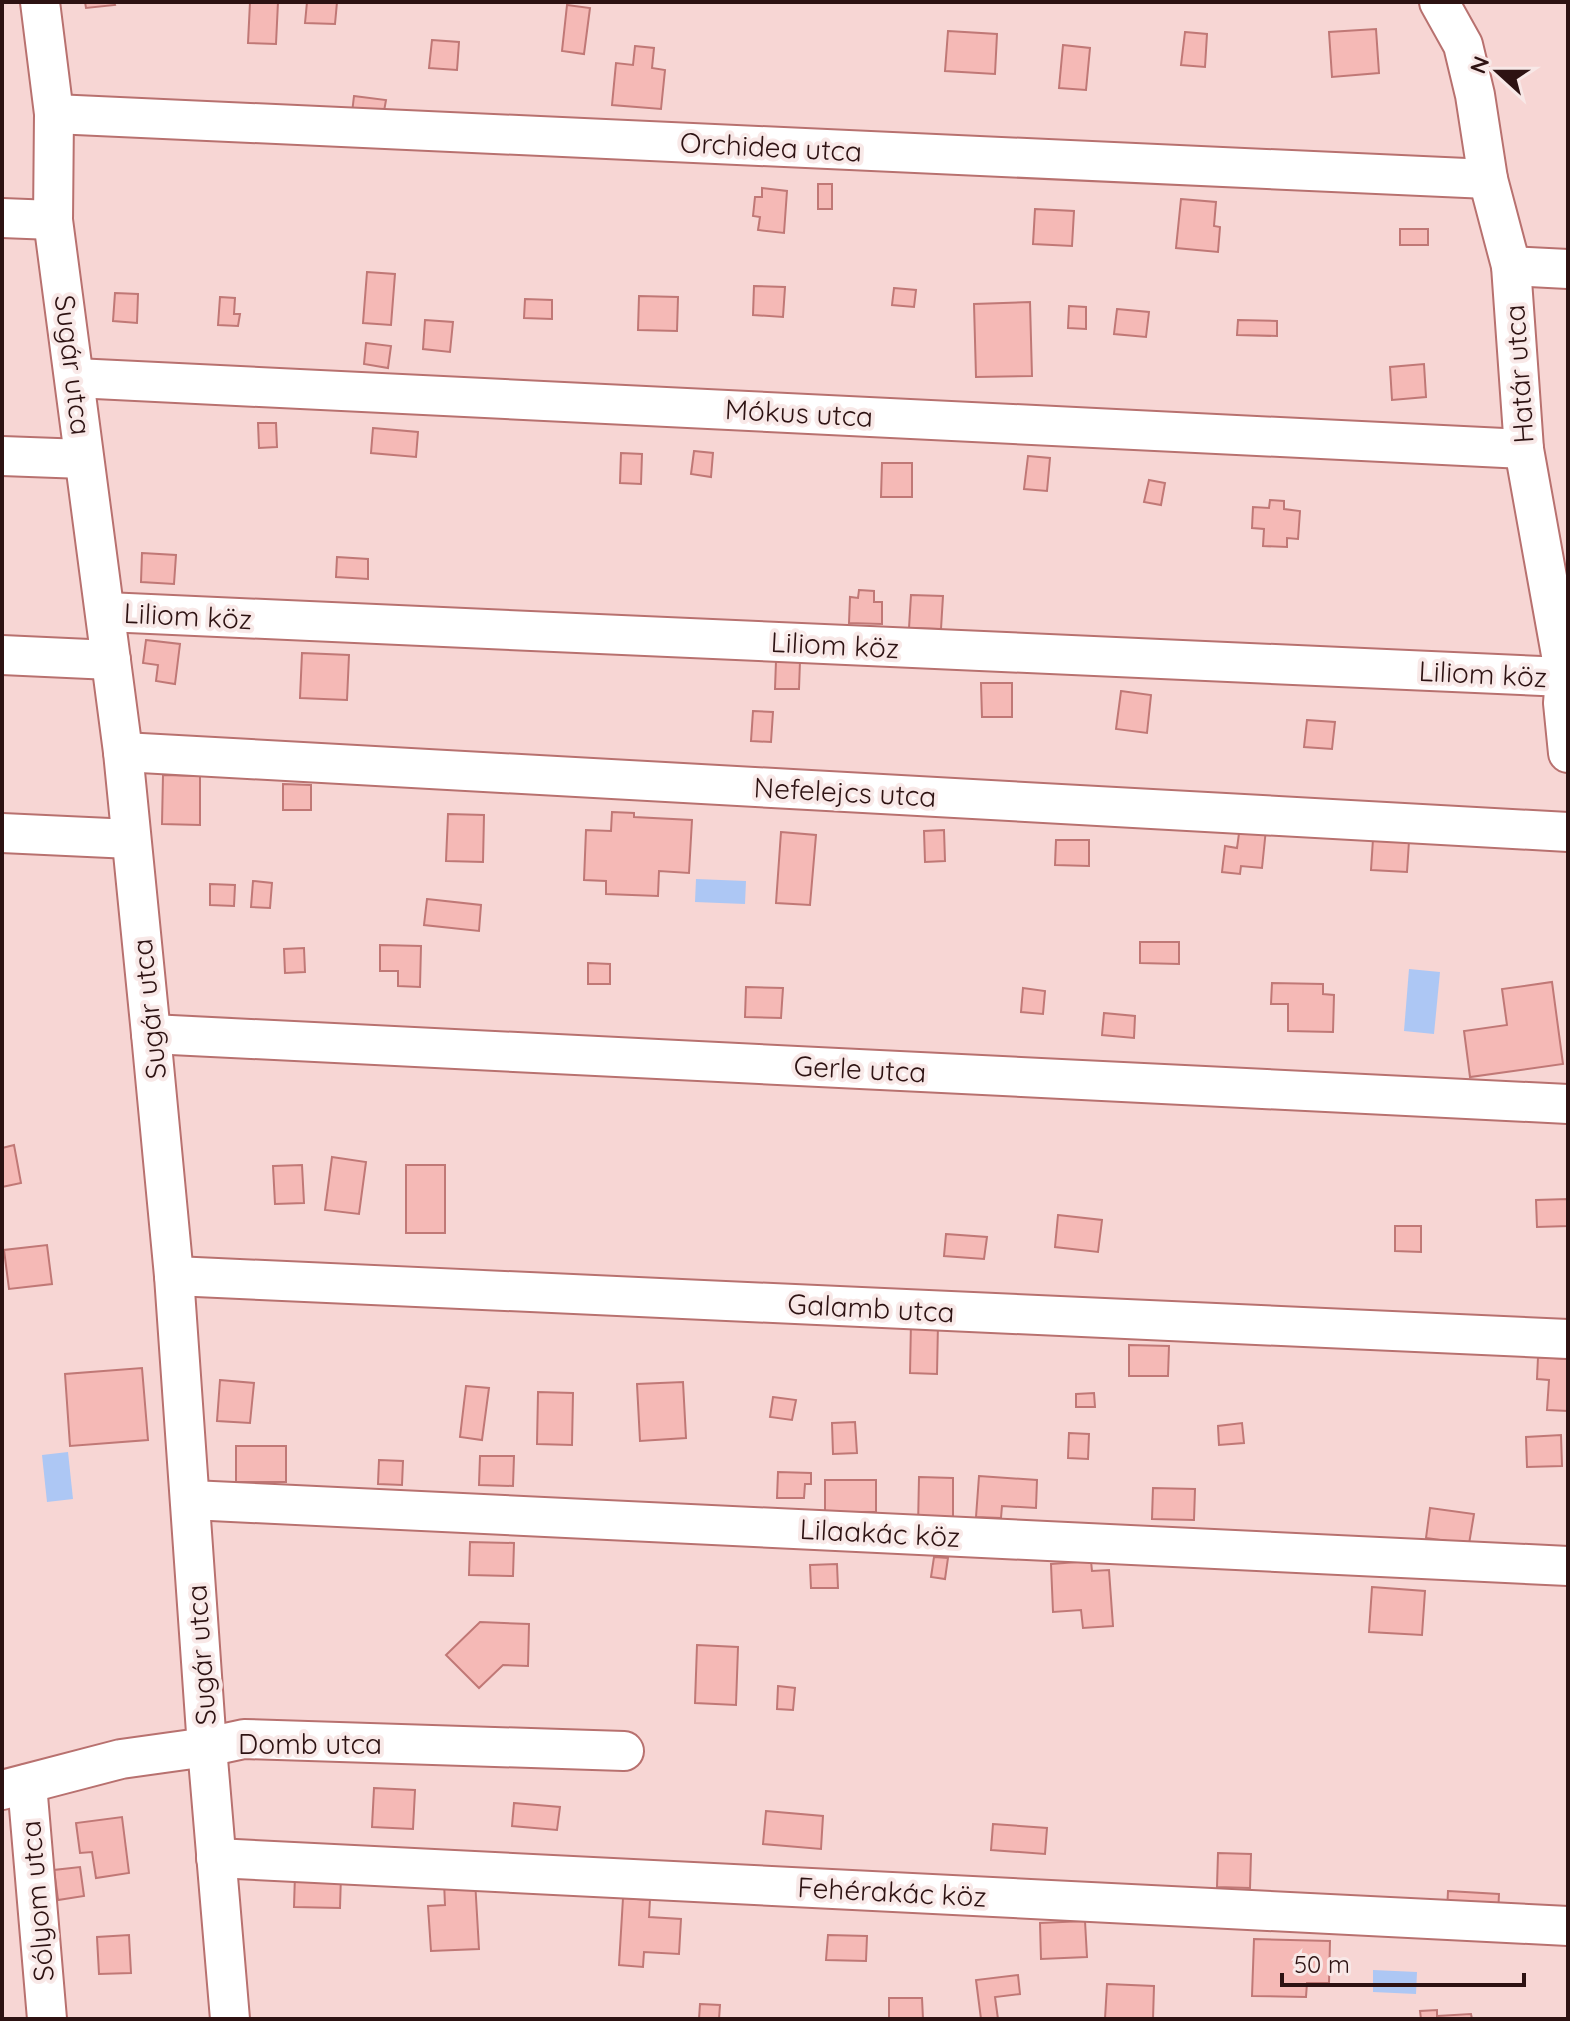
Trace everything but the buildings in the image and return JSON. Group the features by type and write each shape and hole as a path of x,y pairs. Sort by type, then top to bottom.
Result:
{"street":[{"name":"Sugár utca","path":"40,2 54,114 53,220 123,752 174,1276 207,1747 230,2019"},
{"name":"Határ utca","path":"1439,2 1463,45 1475,95 1488,179 1511,266 1524,449 1565,694 1568,753"},
{"name":"Orchidea utca","path":"54,114 1488,179"},
{"path":"2,218 53,220"},
{"path":"1511,266 1568,269"},
{"name":"Mókus utca","path":"75,378 1524,449"},
{"path":"2,456 84,459"},
{"name":"Liliom köz","path":"106,612 1565,694"},
{"path":"2,655 111,660"},
{"name":"Nefelejcs utca","path":"123,752 1568,832"},
{"path":"2,833 131,839"},
{"name":"Gerle utca","path":"151,1034 1568,1104"},
{"name":"Galamb utca","path":"174,1276 1568,1339"},
{"name":"Lilaakác köz","path":"191,1500 1568,1566"},
{"name":"Domb utca","path":"15,1787 121,1759 244,1739 624,1751"},
{"name":"Sólyom utca","path":"15,1787 47,2019"},
{"name":"Fehérakác köz","path":"216,1858 1568,1926"}],"water":[{"path":"696,879 746,881 745,904 695,902"},
{"path":"1409,969 1440,972 1434,1034 1404,1031"},
{"path":"68,1452 73,1499 47,1502 42,1455"},
{"path":"1373,1970 1417,1972 1416,1994 1373,1992"}]}
